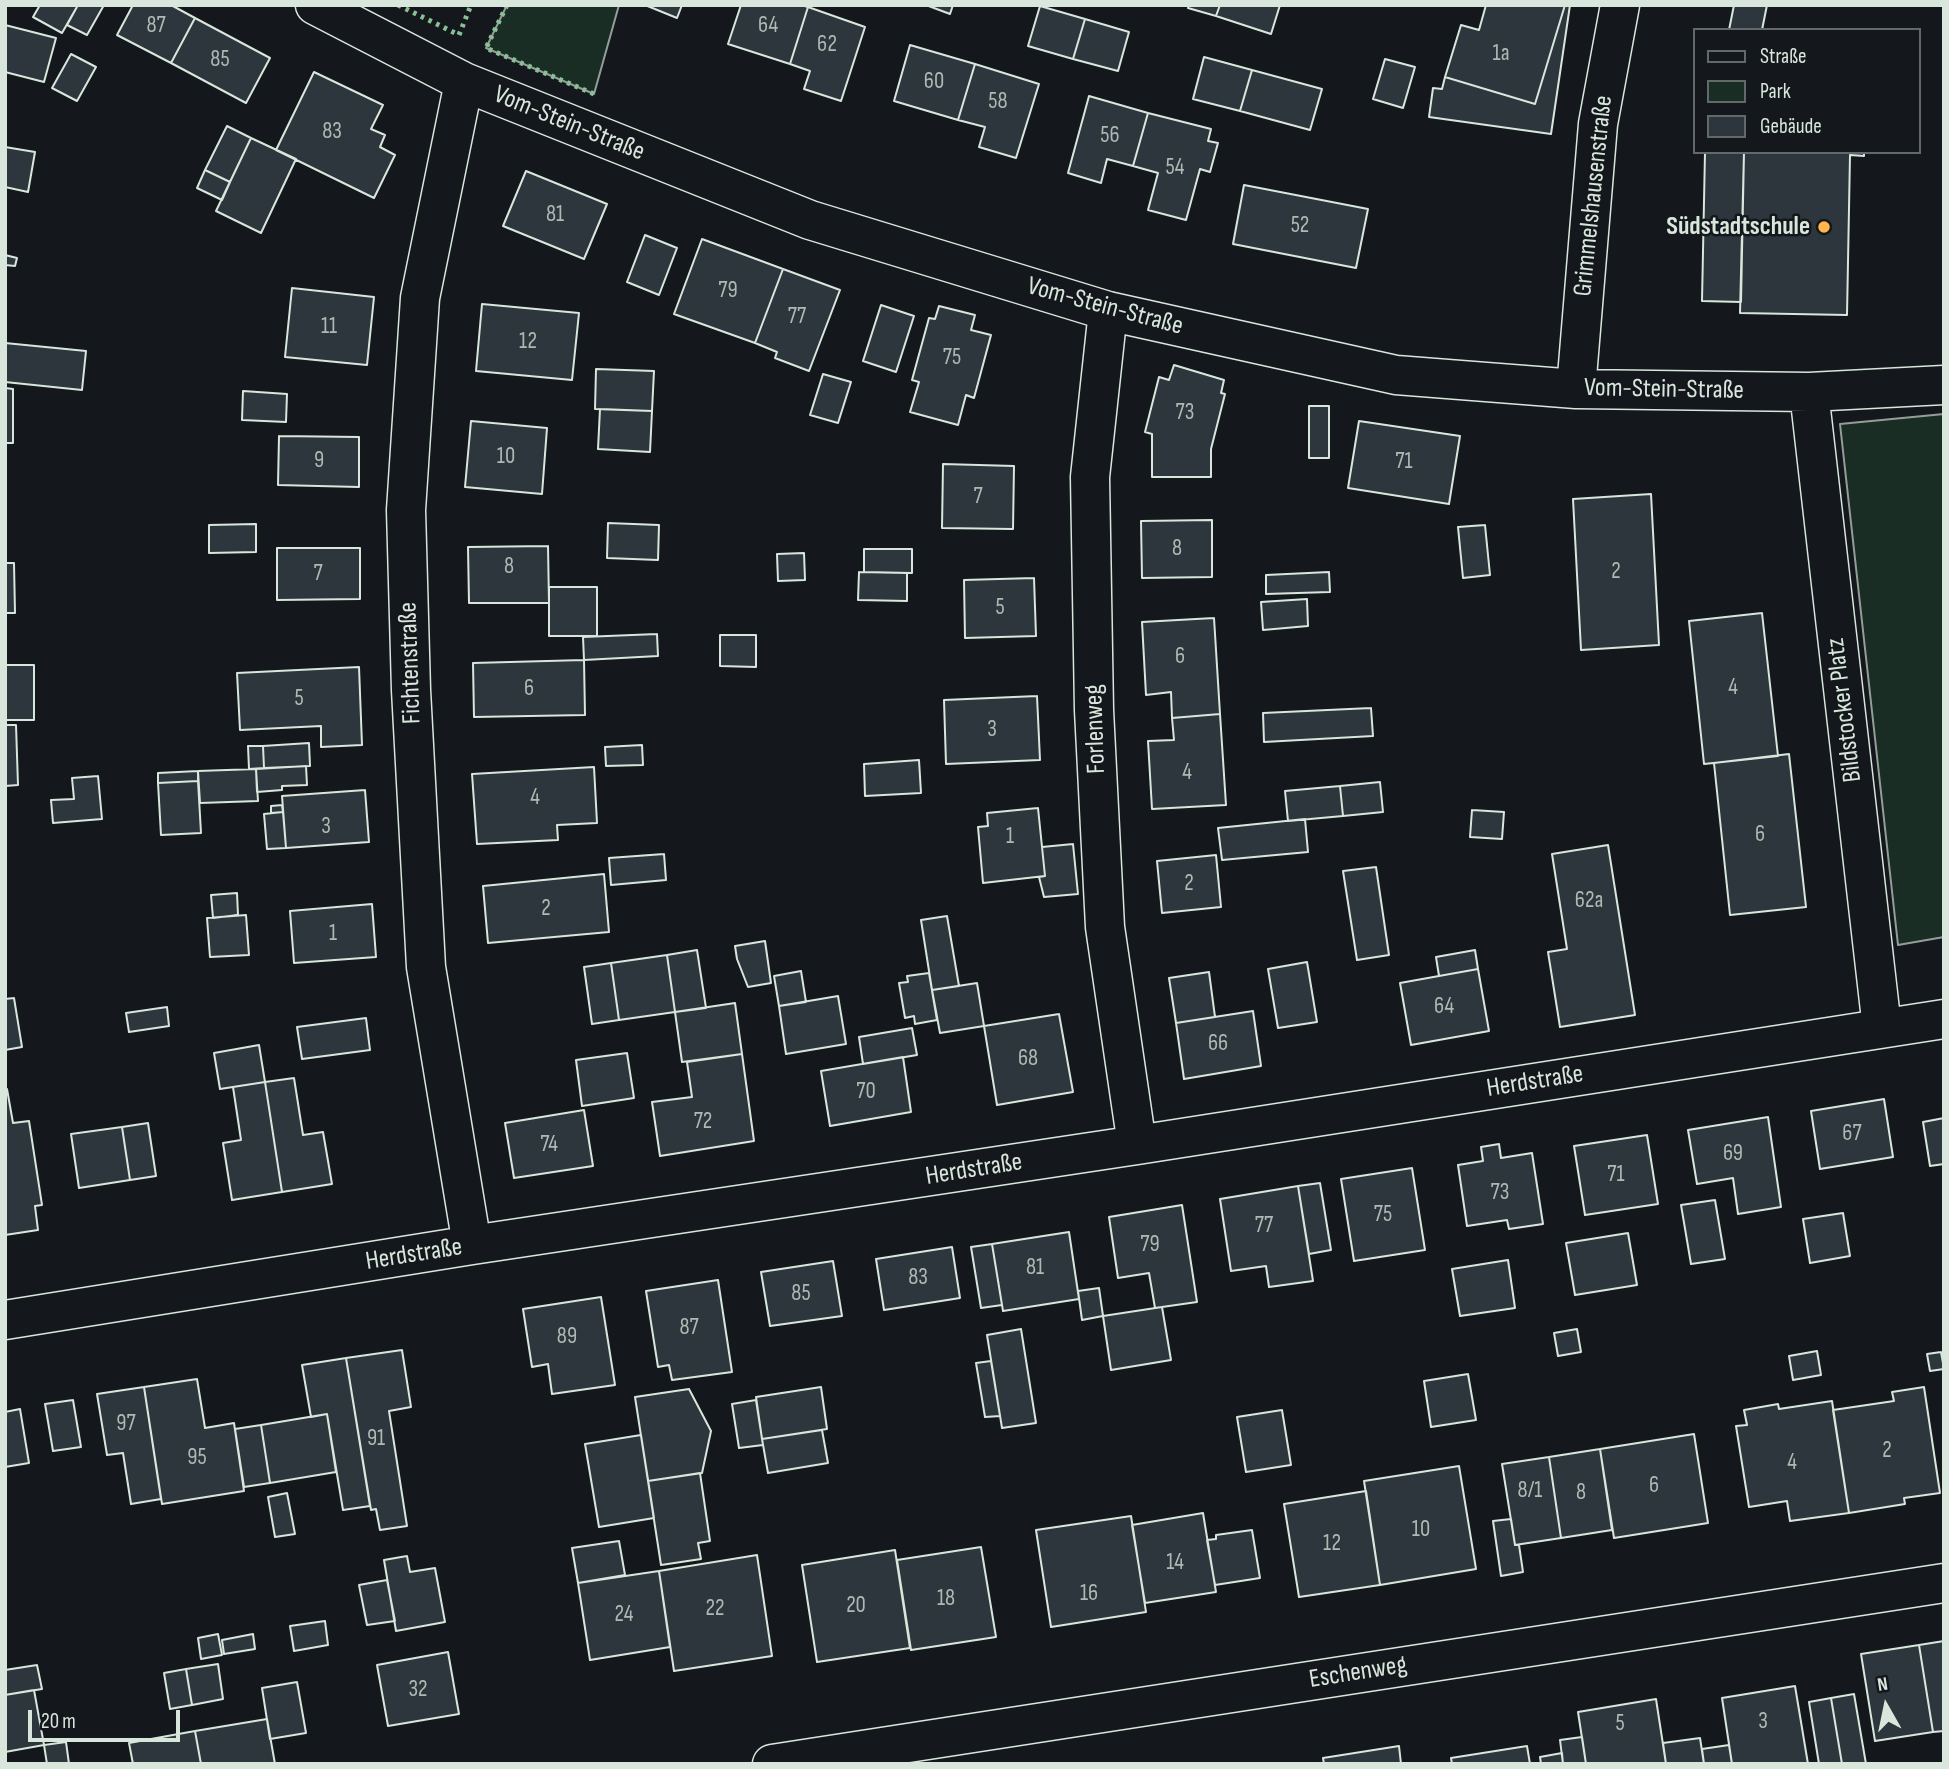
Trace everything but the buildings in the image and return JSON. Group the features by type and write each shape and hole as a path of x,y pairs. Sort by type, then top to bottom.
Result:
{"street":[{"name":"Vom-Stein-Straße","path":"316,5 464,82 810,220 1108,312 1396,375 1576,389 1809,392 1944,385"},
{"name":"Grimmelshausenstraße","path":"1576,389 1598,124 1620,5"},
{"name":"Fichtenstraße","path":"464,82 420,298 406,510 411,690 426,967 472,1245"},
{"name":"Forlenweg","path":"1108,312 1090,477 1094,710 1105,927 1137,1145"},
{"name":"Bildstocker Platz","path":"1809,392 1882,1028"},
{"name":"Herdstraße","path":"5,1320 472,1245 1944,1019"},
{"name":"Eschenweg","path":"772,1764 1944,1583"}],"green space":[{"path":"507,5 619,5 594,94 486,48"},
{"path":"1944,414 1944,937 1898,945 1840,424"}],"hedge":[{"path":"398,5 459,35 471,5"},
{"path":"507,5 486,48 594,94"}],"place":[{"name":"Südstadtschule","path":"1824,227"}]}
